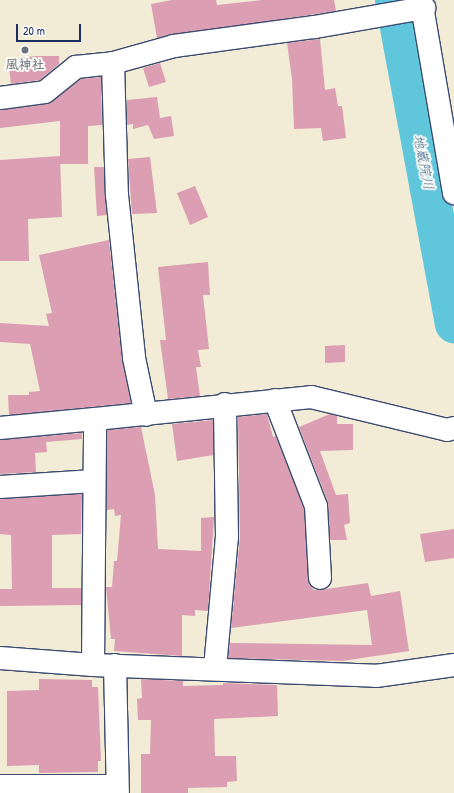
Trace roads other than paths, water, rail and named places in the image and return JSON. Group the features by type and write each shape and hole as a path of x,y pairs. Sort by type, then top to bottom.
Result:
{"street":[{"path":"0,98 45,92 76,67 113,63 174,46 369,18 420,6 454,193"},
{"path":"113,63 116,195 134,358 146,415"},
{"path":"0,428 146,415 224,404 311,397 447,430 454,428"},
{"path":"274,400 316,506 320,578"},
{"path":"216,668 227,537 224,404"},
{"path":"93,665 95,419"},
{"path":"0,487 94,481"},
{"path":"0,658 93,665 216,668 376,676 454,665"},
{"path":"0,786 118,789 115,665"}],"waterway":[{"name":"地蔵院川","path":"394,0 454,323"}],"place":[{"name":"風神社","path":"25,50"}]}
